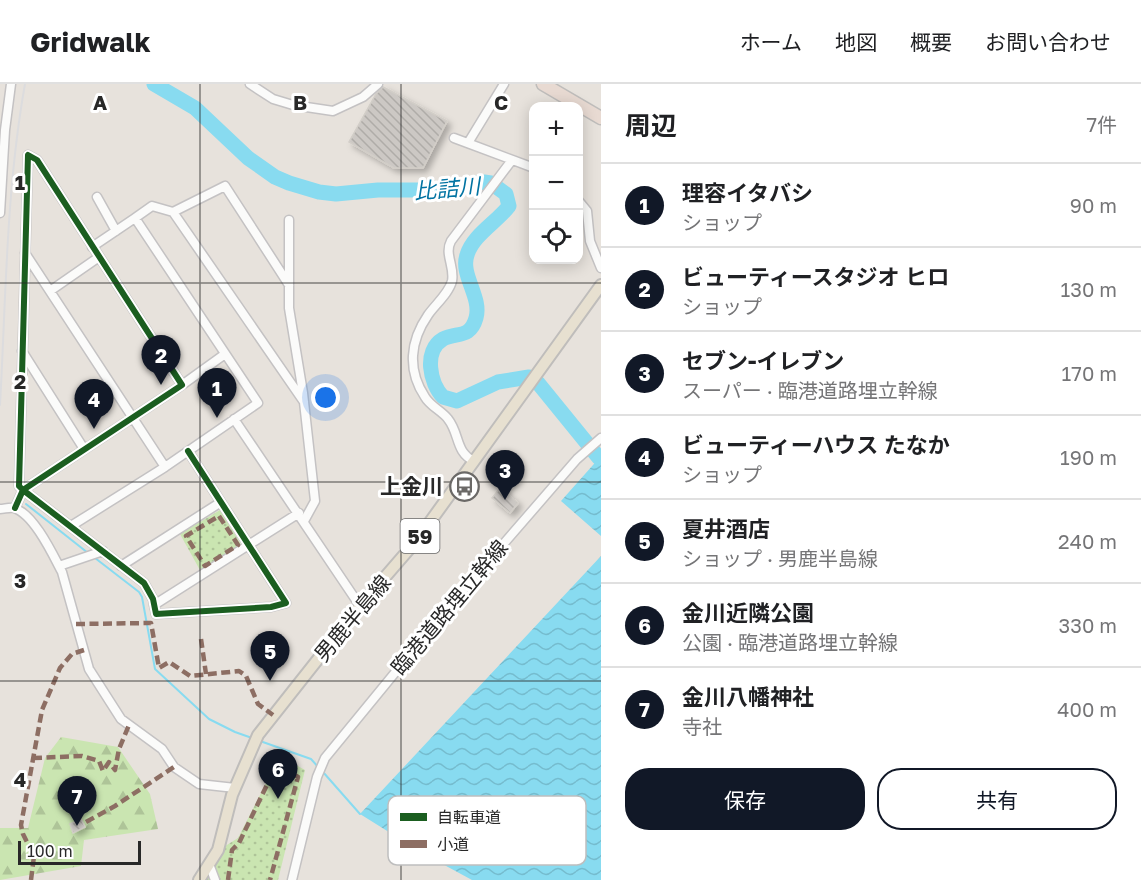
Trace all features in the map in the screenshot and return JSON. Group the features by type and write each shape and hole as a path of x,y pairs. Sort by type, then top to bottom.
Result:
{"highway":[{"path":"543,84 601,118"}],"main road":[{"name":"男鹿半島線","path":"199,880 218,850 235,788 255,739 360,606 417,540 601,285"}],"street":[{"path":"0,213 5,130 11,84"},
{"path":"250,84 273,99 293,105 333,111 363,97 378,84"},
{"path":"468,143 504,84"},
{"path":"454,138 529,166"},
{"path":"182,385 36,160 28,155 19,486 144,583 156,614 271,607 286,603 188,451"},
{"path":"474,461 463,454 449,420 425,397 412,365 415,338 426,317 450,286 452,280 448,246 512,160"},
{"path":"173,212 225,186 289,285"},
{"path":"97,197 116,231"},
{"path":"92,247 152,206 173,212 304,402"},
{"path":"583,206 587,211 590,241 601,268"},
{"path":"71,526 165,467 258,403 135,218"},
{"path":"154,605 249,546 301,517 315,501 304,402 289,308 289,220"},
{"path":"25,252 165,467"},
{"path":"50,291 99,257"},
{"path":"22,351 84,449"},
{"path":"15,508 23,490 225,354"},
{"path":"234,419 360,606"},
{"name":"臨港道路埋立幹線","path":"292,880 317,777 325,758 448,608 577,459 601,438"},
{"path":"121,566 221,501"},
{"path":"0,509 15,508 34,523 59,566 88,669 121,719 162,749 174,767 199,784 235,788"},
{"path":"59,566 103,551"},
{"path":"209,864 215,880"}],"green space":[{"path":"220,510 242,546 201,572 180,534"},
{"path":"61,737 118,747 150,794 158,829 84,840 81,866 0,880 0,828 28,828 45,758"},
{"path":"280,756 305,770 278,880 200,880 219,850 238,838"}],"water":[{"path":"601,456 601,536 561,501"},
{"path":"601,556 601,880 472,880 444,865 586,865 586,796 388,796 388,832 360,814"}],"building":[{"path":"383,87 447,121 423,168 394,168 349,142 376,94"},
{"path":"500,488 518,503 510,513 492,498"},
{"path":"81,819 85,827 73,833 70,824"}],"waterway":[{"name":"比詰川","path":"154,84 195,108 248,158 275,177 289,183 319,192 336,194 378,190 432,190 484,182 491,183 506,194 509,206 474,241 467,255 466,270 476,302 476,318 467,332 448,337 437,344 431,359 432,376 443,397 457,401 498,382 529,377 538,383 599,458"},
{"path":"26,504 88,553"},
{"path":"95,558 139,592 142,597 155,669 209,719 252,738"},
{"path":"260,741 311,759 319,768"},
{"path":"323,772 360,814"}],"railway":[{"path":"0,405 10,204 25,84"}],"marked path":[{"path":"219,516 238,545 205,566 186,536 219,516"},
{"path":"76,624 151,623 159,668 169,662 190,676 239,671 246,676 258,704 273,715"},
{"path":"201,639 206,674"},
{"path":"31,880 34,856 21,825 42,710 60,668 72,654 84,650"},
{"path":"33,758 82,756 99,761 103,771 109,762 115,770 119,749 129,725"},
{"path":"228,880 232,850 239,843 277,764 298,777 270,880"},
{"path":"86,822 115,806 174,767"}],"cycle path":[{"path":"15,508 23,490 182,385 37,160 28,155 19,486 23,490 144,583 153,599 156,614 271,607 286,603 188,451"}],"place":[{"name":"ビューティースタジオ ヒロ","path":"161,385"},
{"name":"理容イタバシ","path":"217,418"},
{"name":"ビューティーハウス たなか","path":"94,429"},
{"name":"上金川","path":"464,486"},
{"name":"セブン-イレブン","path":"505,500"},
{"name":"夏井酒店","path":"270,681"},
{"name":"金川近隣公園","path":"278,799"},
{"name":"金川八幡神社","path":"77,826"}]}
